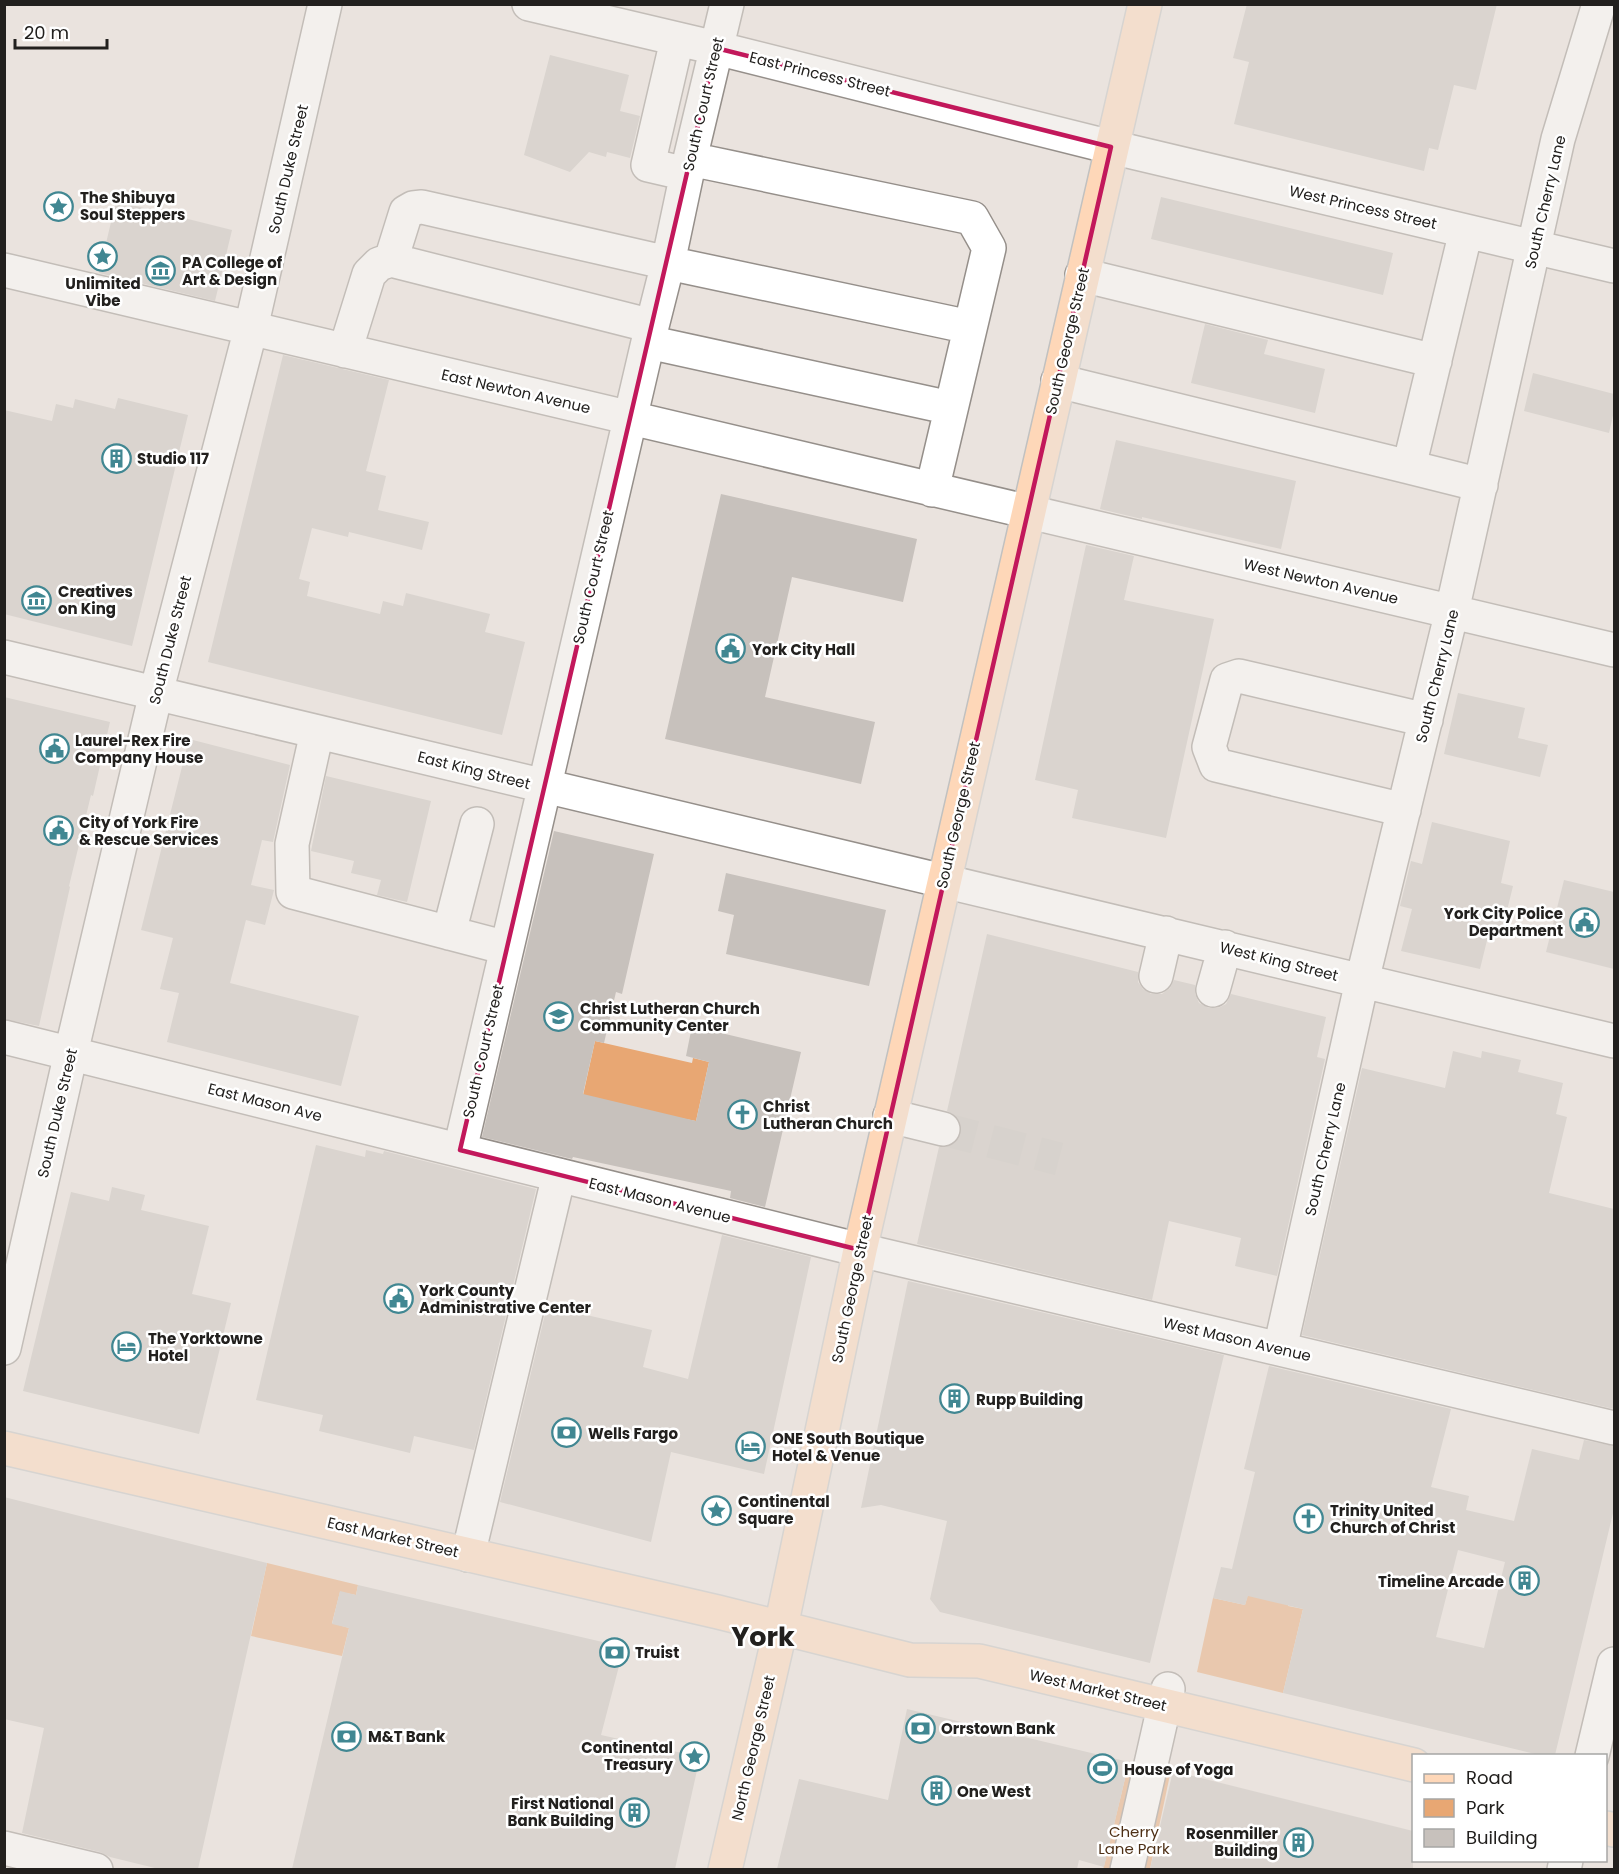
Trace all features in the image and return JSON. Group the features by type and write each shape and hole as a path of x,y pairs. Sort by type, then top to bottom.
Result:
{"main road":[{"name":"South George Street","path":"781,1627 890,1116 1145,4"},
{"name":"East Market Street","path":"4,1448 781,1627"},
{"name":"West Market Street","path":"781,1627 910,1660 979,1661 1166,1697 1412,1765"},
{"name":"North George Street","path":"725,1869 781,1627"}],"street":[{"name":"South Duke Street","path":"4,1348 70,1053 156,693 251,328 325,4"},
{"name":"East Princess Street","path":"529,4 716,48 1111,147"},
{"name":"South Court Street","path":"460,1150 727,4"},
{"name":"South Cherry Lane","path":"1280,1349 1362,981 1452,611 1558,139 1599,4"},
{"path":"677,40 648,165 689,166 972,218 989,248 932,490"},
{"name":"West Princess Street","path":"1111,147 1614,266"},
{"path":"403,262 406,212 422,207 668,263 970,327"},
{"path":"1409,468 1466,231"},
{"path":"345,351 369,274 379,264 403,262 650,334 951,408"},
{"name":"East Newton Avenue","path":"4,270 1028,513"},
{"path":"1082,274 1435,361"},
{"path":"1058,381 1481,485"},
{"name":"West Newton Avenue","path":"1028,513 1614,650"},
{"name":"East King Street","path":"4,657 544,787 944,880"},
{"path":"1404,810 1216,765 1209,747 1227,680 1239,676 1426,720"},
{"path":"317,732 292,844 293,892 507,948"},
{"path":"450,933 477,824"},
{"name":"West King Street","path":"944,880 1614,1041"},
{"path":"1156,976 1166,933"},
{"path":"1213,990 1225,947"},
{"path":"4,1037 70,1053"},
{"name":"East Mason Ave","path":"70,1053 460,1150"},
{"path":"890,1116 943,1129"},
{"name":"East Mason Avenue","path":"460,1150 860,1250"},
{"path":"468,1555 559,1175"},
{"name":"West Mason Avenue","path":"860,1250 1614,1428"},
{"path":"1592,1754 1614,1664"},
{"path":"1127,1869 1166,1697"},
{"path":"4,1848 96,1869"}],"highlighted area":[{"path":"716,48 1111,147 860,1250 460,1150"}],"green space":[{"path":"595,1041 692,1063 693,1058 709,1062 696,1121 582,1100"},
{"path":"267,1563 358,1585 356,1595 340,1592 332,1623 349,1628 342,1656 251,1636"},
{"path":"1249,1590 1289,1600 1288,1606 1303,1609 1283,1693 1197,1672 1213,1598 1245,1605"},
{"name":"Cherry Lane Park","path":"1129,1762 1171,1770 1150,1869 1103,1870"}],"building":[{"path":"1247,4 1497,4 1476,90 1454,85 1438,150 1429,148 1424,171 1234,124 1249,62 1233,58"},
{"path":"550,55 629,75 620,111 640,116 630,158 607,152 606,157 589,152 570,172 524,155"},
{"path":"1161,197 1393,253 1383,295 1151,239"},
{"path":"116,201 232,230 215,301 99,273"},
{"path":"1205,324 1268,340 1264,354 1325,369 1315,413 1191,383"},
{"path":"283,355 389,380 366,471 386,476 378,510 429,522 422,550 349,532 348,537 312,528 299,579 310,582 307,596 380,614 383,601 403,606 406,593 490,614 485,632 525,642 502,735 208,662"},
{"path":"1533,373 1614,394 1614,411 1609,433 1524,411"},
{"path":"118,398 188,415 132,646 4,614 4,410 52,421 56,404 73,408 75,399 115,409"},
{"path":"1116,440 1296,481 1281,549 1100,509"},
{"name":"York City Hall","path":"721,494 917,539 903,602 792,577 765,697 875,722 861,784 665,739"},
{"path":"1086,545 1134,556 1124,600 1214,619 1166,838 1072,818 1078,790 1035,780"},
{"path":"1458,693 1525,708 1518,738 1548,745 1540,777 1444,754"},
{"path":"4,697 110,722 69,886 39,1026 4,1019"},
{"path":"189,739 290,765 273,842 262,840 251,885 274,890 265,925 246,920 230,983 359,1016 341,1086 167,1042 179,993 160,989 173,938 141,930"},
{"path":"326,776 431,801 407,902 377,895 381,880 351,873 354,861 311,851"},
{"path":"1432,822 1510,841 1501,883 1513,886 1502,931 1490,928 1480,969 1401,951 1412,909 1400,906 1411,861 1422,864"},
{"path":"554,831 654,854 622,994 616,992 604,1043 595,1041 583,1094 696,1121 709,1062 686,1056 692,1026 801,1052 765,1207 730,1198 731,1191 573,1157 572,1159 482,1137"},
{"path":"726,873 886,910 869,986 726,954 734,915 718,911"},
{"name":"York City Police Department","path":"1564,880 1614,892 1614,969 1546,952"},
{"path":"987,934 1138,972 1138,982 1151,994 1162,994 1170,988 1174,980 1195,985 1195,994 1199,1003 1209,1008 1218,1008 1226,1004 1231,994 1326,1017 1317,1057 1325,1059 1277,1276 1235,1266 1241,1238 1169,1221 1152,1300 917,1244 939,1147 948,1147 956,1142 961,1133 961,1124 956,1116 947,1111"},
{"path":"1453,1051 1481,1058 1482,1051 1521,1060 1518,1072 1563,1083 1556,1114 1567,1117 1549,1193 1614,1209 1614,1409 1302,1335 1362,1068 1445,1088"},
{"name":"York County Administrative Center","path":"316,1145 365,1157 366,1150 383,1154 384,1151 536,1189 474,1450 414,1436 410,1453 319,1431 323,1415 256,1400"},
{"name":"The Yorktowne Hotel","path":"112,1187 145,1195 141,1210 209,1226 192,1294 231,1303 199,1434 23,1391 71,1192 109,1201"},
{"path":"722,1235 811,1257 764,1474 671,1452 651,1542 500,1502 547,1306 652,1330 643,1367 688,1379"},
{"path":"908,1281 1224,1355 1150,1663 940,1612 930,1599 947,1521 881,1505 861,1508"},
{"path":"1269,1366 1451,1409 1431,1487 1469,1496 1466,1510 1514,1521 1532,1449 1579,1460 1584,1440 1614,1446 1614,1509 1555,1754 1535,1754 1283,1693 1303,1609 1248,1596 1245,1605 1213,1598 1221,1567 1232,1569 1255,1472 1244,1469","holes":["1458,1550 1505,1562 1484,1648 1436,1637"]},
{"path":"4,1497 267,1563 198,1869 159,1869 22,1833 44,1728 4,1719"},
{"path":"358,1585 624,1647 601,1735 700,1757 675,1869 292,1869 349,1628 332,1624 340,1591 356,1595"},
{"path":"907,1709 1129,1762 1104,1867 1079,1860 1077,1869 777,1869 799,1779 888,1800"},
{"path":"1173,1771 1412,1831 1413,1869 1150,1869"}],"tunnel":[{"path":"943,1129 1059,1159"}],"place":[{"name":"The Shibuya Soul Steppers","path":"59,206"},
{"name":"Unlimited Vibe","path":"103,256"},
{"name":"PA College of Art & Design","path":"161,271"},
{"name":"Studio 117","path":"116,458"},
{"name":"Creatives on King","path":"37,600"},
{"name":"York City Hall","path":"731,649"},
{"name":"Laurel-Rex Fire Company House","path":"54,749"},
{"name":"City of York Fire & Rescue Services","path":"58,831"},
{"name":"York City Police Department","path":"1584,922"},
{"name":"Christ Lutheran Church Community Center","path":"559,1017"},
{"name":"Christ Lutheran Church","path":"742,1115"},
{"name":"York County Administrative Center","path":"398,1299"},
{"name":"The Yorktowne Hotel","path":"127,1347"},
{"name":"Rupp Building","path":"955,1399"},
{"name":"Wells Fargo","path":"567,1433"},
{"name":"ONE South Boutique Hotel & Venue","path":"751,1447"},
{"name":"Continental Square","path":"717,1510"},
{"name":"Trinity United Church of Christ","path":"1309,1519"},
{"name":"Timeline Arcade","path":"1525,1581"},
{"name":"Truist","path":"614,1652"},
{"name":"Orrstown Bank","path":"920,1728"},
{"name":"M&T Bank","path":"347,1736"},
{"name":"Continental Treasury","path":"694,1756"},
{"name":"House of Yoga","path":"1103,1769"},
{"name":"One West","path":"936,1791"},
{"name":"First National Bank Building","path":"635,1812"},
{"name":"Rosenmiller Building","path":"1299,1842"}],"district":[{"name":"York","path":"763,1636"}]}
